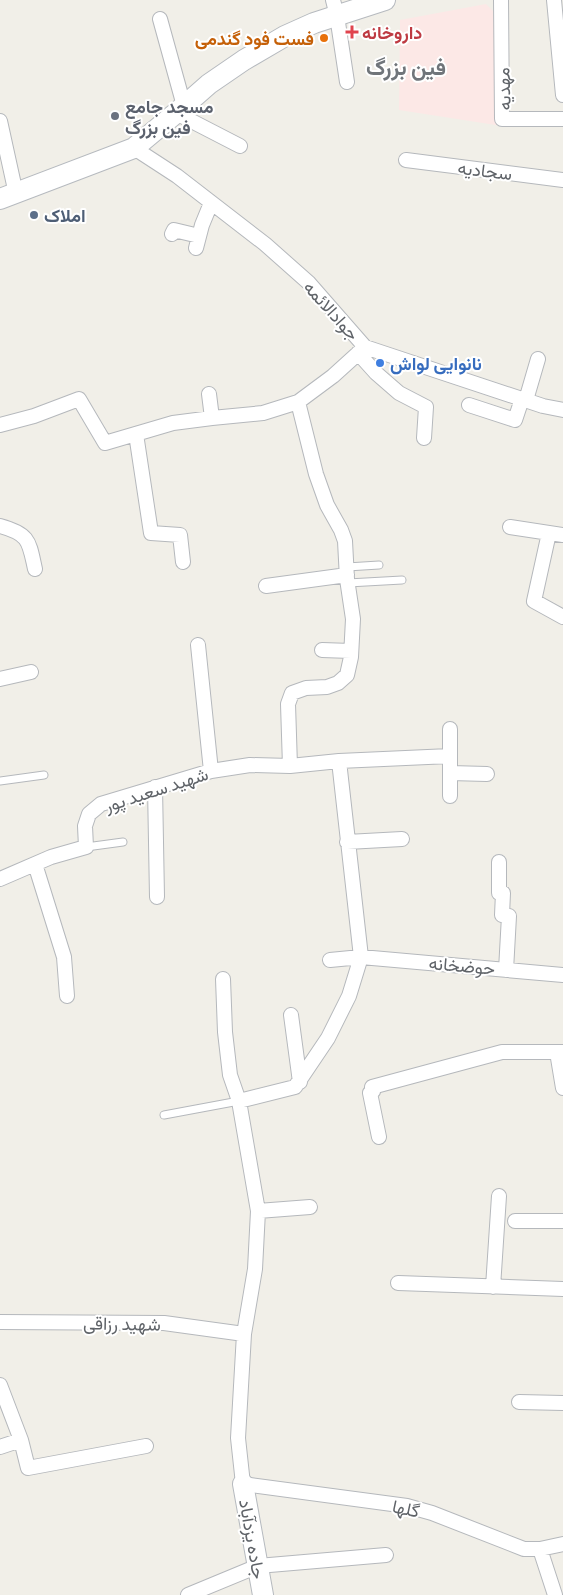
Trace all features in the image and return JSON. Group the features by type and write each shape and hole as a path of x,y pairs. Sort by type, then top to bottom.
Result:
{"main road":[{"path":"8,196 134,148 209,84 244,60 285,36 314,23 335,8 385,0"},
{"name":"جاده یزدآباد","path":"244,1484 263,1595"}],"street":[{"name":"مهدیه","path":"502,0 502,119 563,119"},
{"path":"554,0 560,20 563,95"},
{"path":"335,8 347,82"},
{"path":"160,19 180,109 240,146"},
{"path":"0,120 8,196"},
{"name":"جوادالائمه","path":"134,148 177,176 265,244 309,283 361,350 563,410"},
{"name":"سجادیه","path":"406,160 563,180"},
{"path":"172,234 174,230 198,242 202,225 212,203"},
{"path":"0,425 34,416 79,399 106,443 173,423 263,413 298,402 333,376 361,350 376,374 399,393 426,407 424,438"},
{"path":"470,405 515,420 538,359"},
{"path":"209,394 212,418"},
{"path":"290,766 288,704 292,693 306,688 338,684 347,675 353,619 347,575 346,541 327,505 316,474 298,402"},
{"path":"136,434 151,534 180,535 183,562"},
{"path":"0,526 21,533 29,542 35,569"},
{"path":"510,527 556,534 534,601 563,617"},
{"path":"266,586 347,575"},
{"path":"198,645 211,770"},
{"path":"322,650 351,651"},
{"path":"0,679 31,672"},
{"path":"450,729 450,796"},
{"name":"شهید سعید پور","path":"86,847 85,826 89,814 101,804 211,770 250,765 290,766 339,760 450,756"},
{"path":"239,1101 295,1087 300,1082 328,1038 349,996 361,957 339,760"},
{"path":"450,773 487,774"},
{"path":"154,788 157,897"},
{"path":"348,842 402,839"},
{"path":"0,879 51,857 86,847"},
{"path":"499,862 499,893 503,893 502,915 509,916 506,970"},
{"path":"35,864 64,957 67,996"},
{"name":"حوضخانه","path":"330,960 361,957 563,975"},
{"path":"223,979 225,1032 230,1075 239,1101 258,1211 255,1269 244,1334 238,1438 244,1484"},
{"path":"291,1016 300,1082"},
{"path":"379,1137 370,1093 373,1091 372,1087 502,1052 560,1052 563,1088"},
{"path":"493,1287 499,1196"},
{"path":"258,1211 310,1207"},
{"path":"515,1221 563,1222"},
{"path":"398,1283 563,1289"},
{"name":"شهید رزاقی","path":"0,1322 164,1323 244,1334"},
{"path":"0,1385 21,1440 28,1468 146,1446"},
{"path":"520,1402 563,1403"},
{"path":"0,1447 21,1440"},
{"name":"گلها","path":"244,1484 407,1506 432,1513 524,1549 540,1549 563,1544"},
{"path":"540,1549 555,1595"},
{"path":"188,1595 258,1566 386,1555"}],"lane":[{"path":"347,575 379,564"},
{"path":"347,575 402,580"},
{"path":"0,782 44,775"},
{"path":"86,847 124,842"},
{"path":"164,1115 239,1101"}],"shaded area":[{"path":"486,4 493,11 502,126 399,110 400,20"}],"place":[{"name":"داروخانه","path":"352,32"},
{"name":"فست فود گندمی","path":"324,38"},
{"name":"مسجد جامع فین بزرگ","path":"115,116"},
{"name":"املاک","path":"34,215"},
{"name":"نانوایی لواش","path":"380,363"}],"district":[{"name":"فین بزرگ","path":"406,67"}]}
